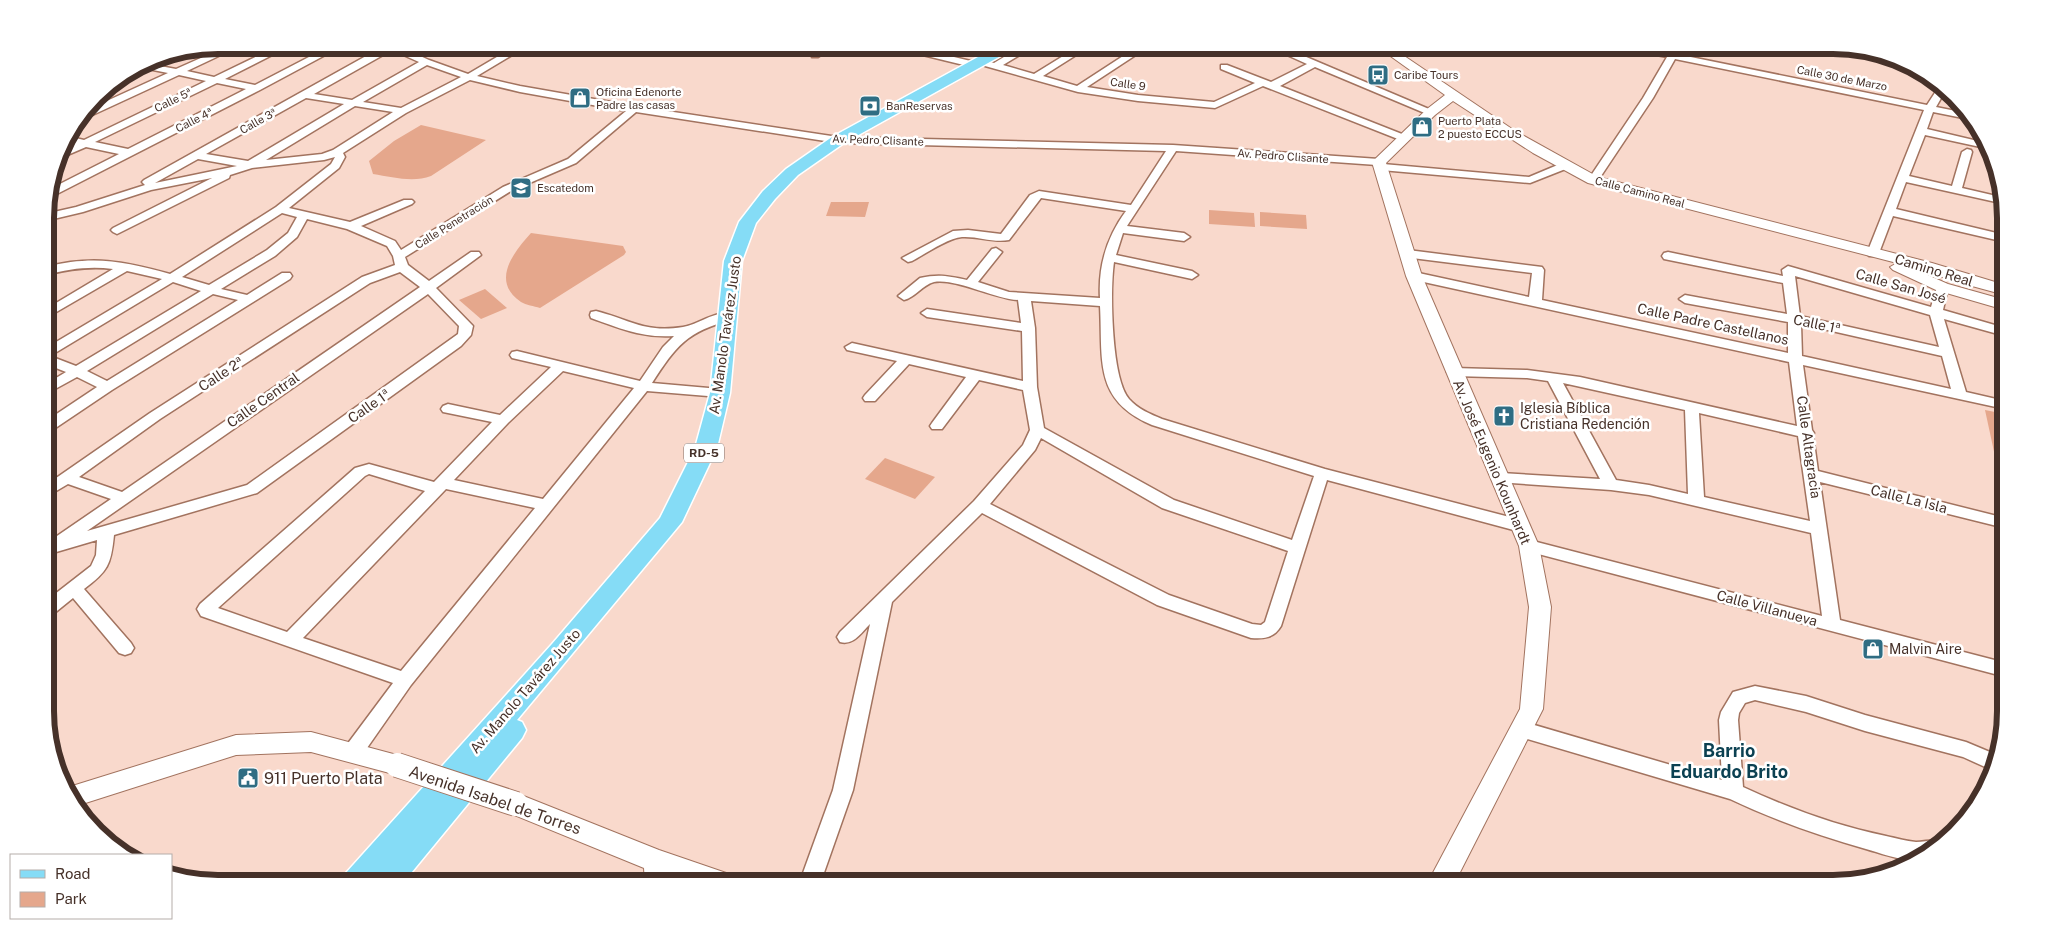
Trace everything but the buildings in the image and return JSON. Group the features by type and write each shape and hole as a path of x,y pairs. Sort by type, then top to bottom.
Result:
{"main road":[{"name":"Av. Manolo Tavárez Justo","path":"986,65 999,54"},
{"name":"Av. Manolo Tavárez Justo","path":"364,875 561,651 670,522 706,448 720,393 733,261 748,222 792,172 1004,54"},
{"name":"Av. Manolo Tavárez Justo","path":"390,875 637,580 684,517 720,447 731,396 748,262 761,226 798,180 847,140"}],"street":[{"path":"95,110 217,54"},
{"name":"Calle 5ª","path":"68,152 269,54"},
{"name":"Calle 4ª","path":"56,190 322,54"},
{"name":"Calle 3ª","path":"125,194 376,54"},
{"name":"Av. Pedro Clisante","path":"408,54 469,77 545,94 847,140 1173,148 1380,164 1530,180 1564,166"},
{"path":"54,217 163,183 250,166 324,157 337,152 402,111 469,77 509,54"},
{"name":"Calle 9","path":"935,54 1078,89 1138,98 1215,105 1314,64"},
{"path":"986,65 1011,54"},
{"path":"1036,78 1073,54"},
{"path":"1078,89 1132,54"},
{"path":"1292,54 1431,112 1480,114"},
{"name":"Calle Camino Real","path":"1394,54 1480,114 1564,166 1593,180 1872,253"},
{"name":"Calle 30 de Marzo","path":"1663,54 1960,114"},
{"path":"1593,180 1648,98 1672,56"},
{"path":"196,155 250,166 353,103 426,62"},
{"path":"154,66 257,88"},
{"path":"1224,66 1267,85 1404,138"},
{"path":"1939,93 1930,108 1872,253 1942,287 1997,303"},
{"path":"305,94 402,111"},
{"path":"1380,164 1431,112 1453,95"},
{"name":"Calle Penetración","path":"401,261 507,189 572,161 634,109"},
{"path":"1922,131 1979,144"},
{"path":"73,141 130,153"},
{"path":"1173,148 1119,229 1109,257 1105,282 1105,302 1110,366 1114,386 1124,402 1138,414 1157,422 1322,473 1521,526"},
{"path":"54,348 172,278 280,210 335,166 340,160 337,152"},
{"path":"1956,190 1967,152"},
{"name":"Av. José Eugenio Kounhardt","path":"1380,164 1414,276 1529,546 1540,607 1531,709 1445,875"},
{"path":"117,230 205,187 232,171"},
{"path":"1903,178 1996,199"},
{"path":"908,258 953,235 961,233 972,232 1004,237 1034,197 1039,194 1134,209"},
{"path":"351,226 408,202"},
{"name":"Calle 1ª","path":"54,547 252,489 456,343 464,335 466,326 401,261 391,244 351,226 280,210"},
{"path":"1890,211 1997,238"},
{"path":"54,385 284,244 293,236 303,216"},
{"path":"1119,229 1184,237"},
{"path":"970,284 996,252"},
{"name":"Camino Real","path":"1872,253 1927,266 1997,288"},
{"path":"1408,254 1538,270 1535,302"},
{"name":"Calle Central","path":"54,545 475,255"},
{"name":"Calle San José","path":"1668,256 1789,275 1936,312 1997,330"},
{"path":"1109,257 1192,275"},
{"name":"Calle 2ª","path":"54,487 155,416 366,280 401,261"},
{"path":"54,268 71,265 98,264 124,267 250,299"},
{"path":"54,309 124,267"},
{"name":"Calle Altagracia","path":"1789,275 1796,359 1832,625"},
{"path":"54,423 107,387 286,276"},
{"name":"Calle Padre Castellanos","path":"1414,276 1997,403"},
{"path":"904,296 924,281 936,278 970,284 1008,296 1105,302"},
{"path":"1942,287 1936,312 1960,395"},
{"path":"1983,299 1997,296"},
{"path":"846,637 980,505 1030,446 1036,430 1030,387 1028,328 1024,297"},
{"name":"Calle 1ª","path":"1685,299 1794,319 1948,353"},
{"path":"927,313 1028,328"},
{"path":"596,315 641,331 654,333 686,331"},
{"path":"353,752 405,680 642,386 669,348 686,331 710,320 727,317"},
{"path":"852,347 1030,387"},
{"path":"517,355 642,386 720,393"},
{"path":"870,398 906,359"},
{"path":"54,362 107,387"},
{"path":"290,641 503,420 559,366"},
{"path":"1454,372 1527,374 1580,381 1807,433"},
{"path":"937,426 975,375"},
{"path":"1553,378 1611,485"},
{"path":"1692,407 1696,500"},
{"path":"448,409 503,420"},
{"path":"1036,430 1168,504 1298,548"},
{"path":"405,680 290,641 207,611 206,609 360,472 368,469 440,486 546,505"},
{"path":"980,505 1163,600 1251,631 1264,632 1272,626 1322,473"},
{"name":"Calle La Isla","path":"1813,475 1997,521"},
{"path":"67,478 123,498"},
{"path":"1501,478 1611,485 1649,490 1820,528"},
{"path":"54,604 97,570 104,555 106,531"},
{"name":"Calle Villanueva","path":"1529,546 1997,668"},
{"path":"74,588 125,648"},
{"path":"813,875 843,790 884,600"},
{"path":"1734,792 1731,783 1732,764 1728,729 1729,713 1739,697 1755,693 1769,694 1806,704 1865,723 1966,750 1990,760"},
{"path":"1521,728 1734,792 1764,806 1820,827 1884,845 1918,851"},
{"name":"Avenida Isabel de Torres","path":"77,794 236,745 311,742 397,765 516,804 657,872 674,875"},
{"name":"Avenida Isabel de Torres","path":"82,802 116,782"}],"green space":[{"path":"421,125 486,140 431,176 410,179 373,174 369,161 394,141"},
{"path":"831,202 869,202 865,217 826,216"},
{"path":"1209,210 1254,213 1255,227 1209,224"},
{"path":"1260,212 1306,215 1307,229 1260,226"},
{"path":"531,233 623,246 626,252 540,308 521,302 512,294 507,285 506,276 512,258"},
{"path":"485,289 507,308 481,319 459,300"},
{"path":"1985,410 1997,412 1997,466"},
{"path":"885,458 935,477 915,499 865,479"}],"place":[{"name":"Caribe Tours","path":"1378,75"},
{"name":"Oficina Edenorte Padre las casas","path":"580,98"},
{"name":"BanReservas","path":"870,106"},
{"name":"Puerto Plata 2 puesto ECCUS","path":"1422,127"},
{"name":"Escatedom","path":"521,188"},
{"name":"Iglesia Bíblica Cristiana Redención","path":"1504,416"},
{"name":"Malvin Aire","path":"1873,649"},
{"name":"911 Puerto Plata","path":"248,778"}],"district":[{"name":"Barrio Eduardo Brito","path":"1729,760"}]}
